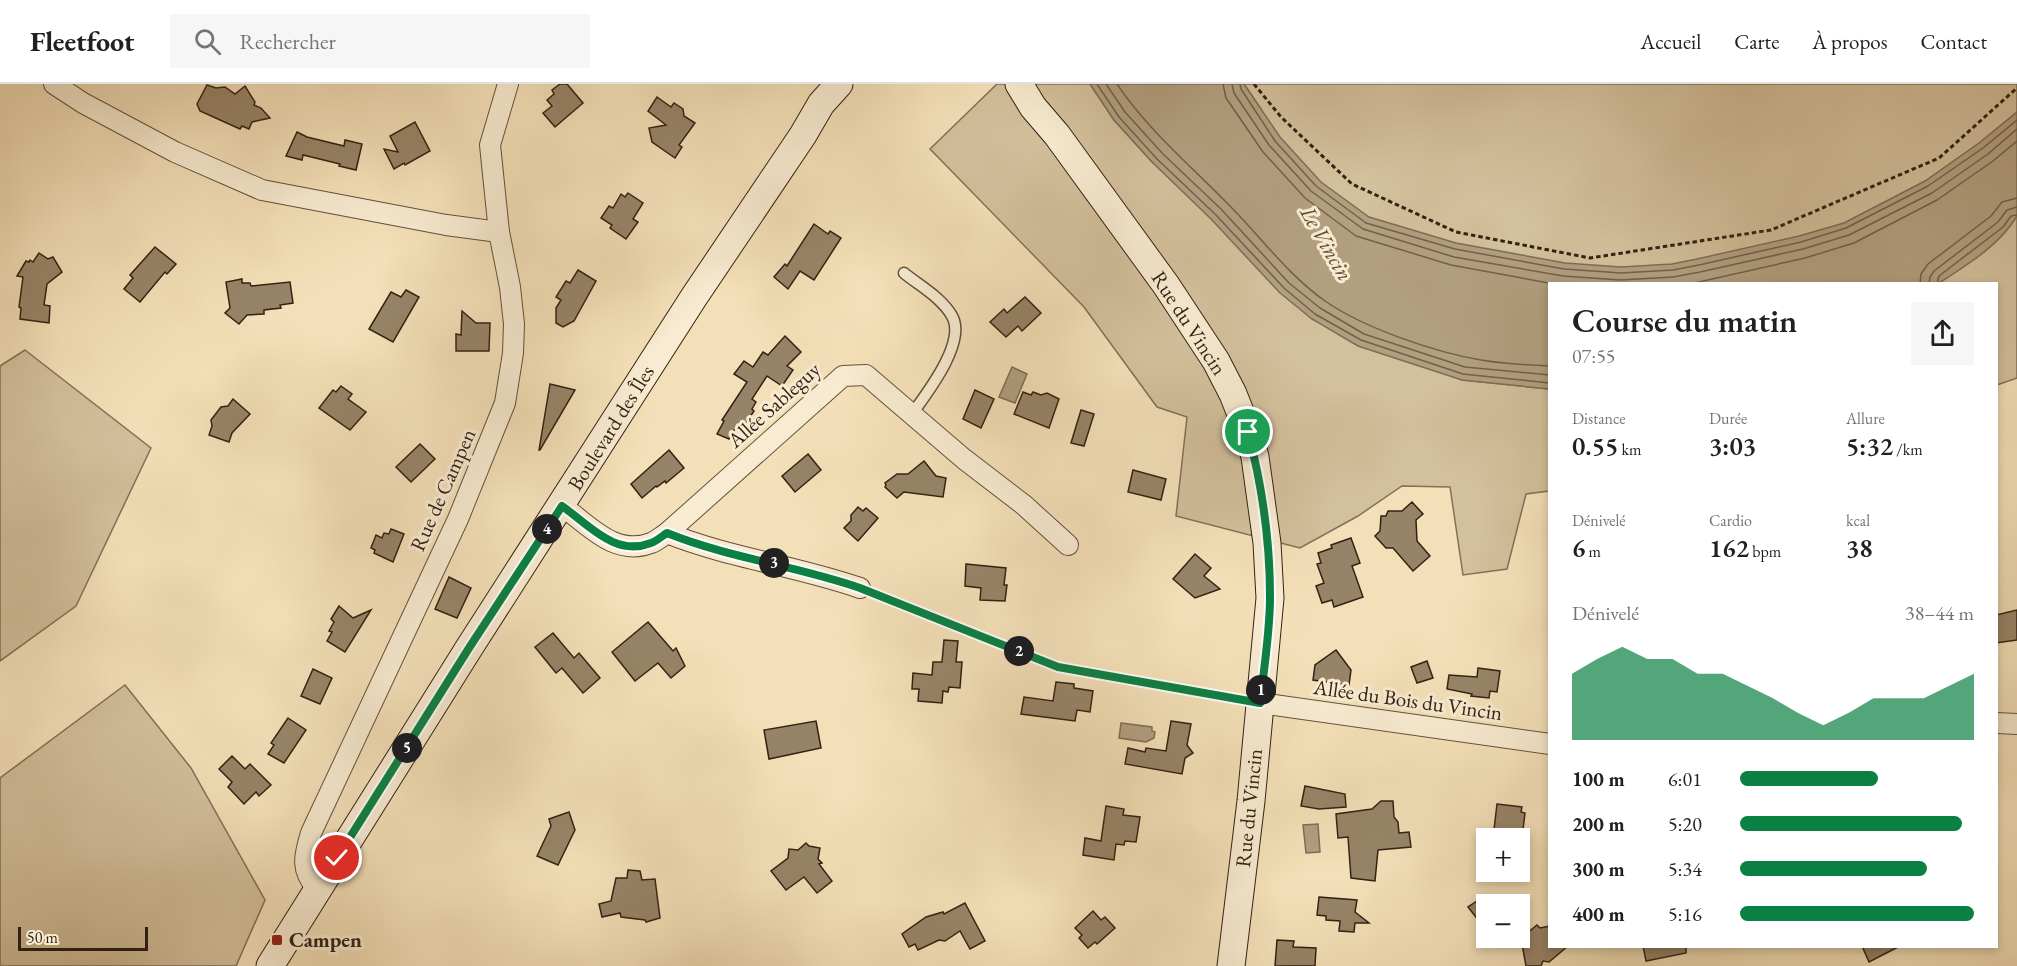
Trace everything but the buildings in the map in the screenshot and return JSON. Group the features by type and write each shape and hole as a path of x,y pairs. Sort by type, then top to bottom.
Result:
{"main road":[{"name":"Boulevard des Îles","path":"270,966 469,648 700,289 803,135 821,104 839,84"},
{"name":"Boulevard des Îles","path":"803,135 861,84"},
{"name":"Rue du Vincin","path":"1006,84 1026,95 1166,285 1216,361 1241,413 1255,457 1267,543 1270,598 1251,801 1231,966"}],"street":[{"path":"54,84 83,103 175,152 262,190 446,225 499,232"},
{"name":"Rue de Campen","path":"318,890 311,882 304,862 311,833 458,519 505,403 513,353 514,324 510,287 499,232 490,145 507,84"},
{"name":"Allée Sableguy","path":"562,506 612,544 628,547 651,543 667,533 843,376 866,375 964,459 1024,505 1068,545"},
{"path":"667,533 692,543 828,577 860,588"},
{"name":"Allée du Bois du Vincin","path":"1260,703 1548,744"},
{"path":"1998,723 2017,724"}],"lane":[{"path":"904,273 945,305 954,318 955,341 935,381 912,414"}],"path":[{"path":"1254,84 1281,117 1352,184 1456,232 1590,258 1771,230 1939,158 2017,88"},
{"path":"860,588 1058,667 1260,703"}],"shaded area":[{"path":"997,84 1090,84 1114,120 1153,163 1261,109 1244,84 2017,84 2017,378 1998,385 1998,282 1548,282 1548,284 1281,292 1312,319 1462,380 1548,389 1548,491 1526,494 1507,569 1463,575 1450,487 1402,486 1358,516 1300,548 1176,516 1187,417 1157,407 1084,307 930,149"},
{"path":"25,350 151,448 76,606 0,661 0,366"},
{"path":"125,685 191,768 265,900 236,966 0,966 0,778"}],"water":[{"name":"Le Vincin","path":"1090,84 1244,84 1280,137 1321,182 1369,217 1456,243 1565,263 1621,267 1672,264 1799,236 1844,223 1925,181 1979,143 2017,112 2017,216 1992,245 1972,262 1941,282 1548,282 1548,389 1462,380 1358,346 1312,319 1280,293 1114,120"},
{"path":"1012,367 1027,374 1015,403 999,397"},
{"path":"1121,723 1152,727 1152,731 1155,732 1154,738 1146,742 1119,738"},
{"path":"1318,824 1320,852 1306,853 1303,825"}],"place":[{"name":"Campen","path":"277,940"}],"route":[{"path":"337,858 469,648 562,506 612,544 628,547 651,543 667,533 692,543 828,577 1058,667 1260,703 1270,598 1267,543 1255,457 1248,432"}]}
